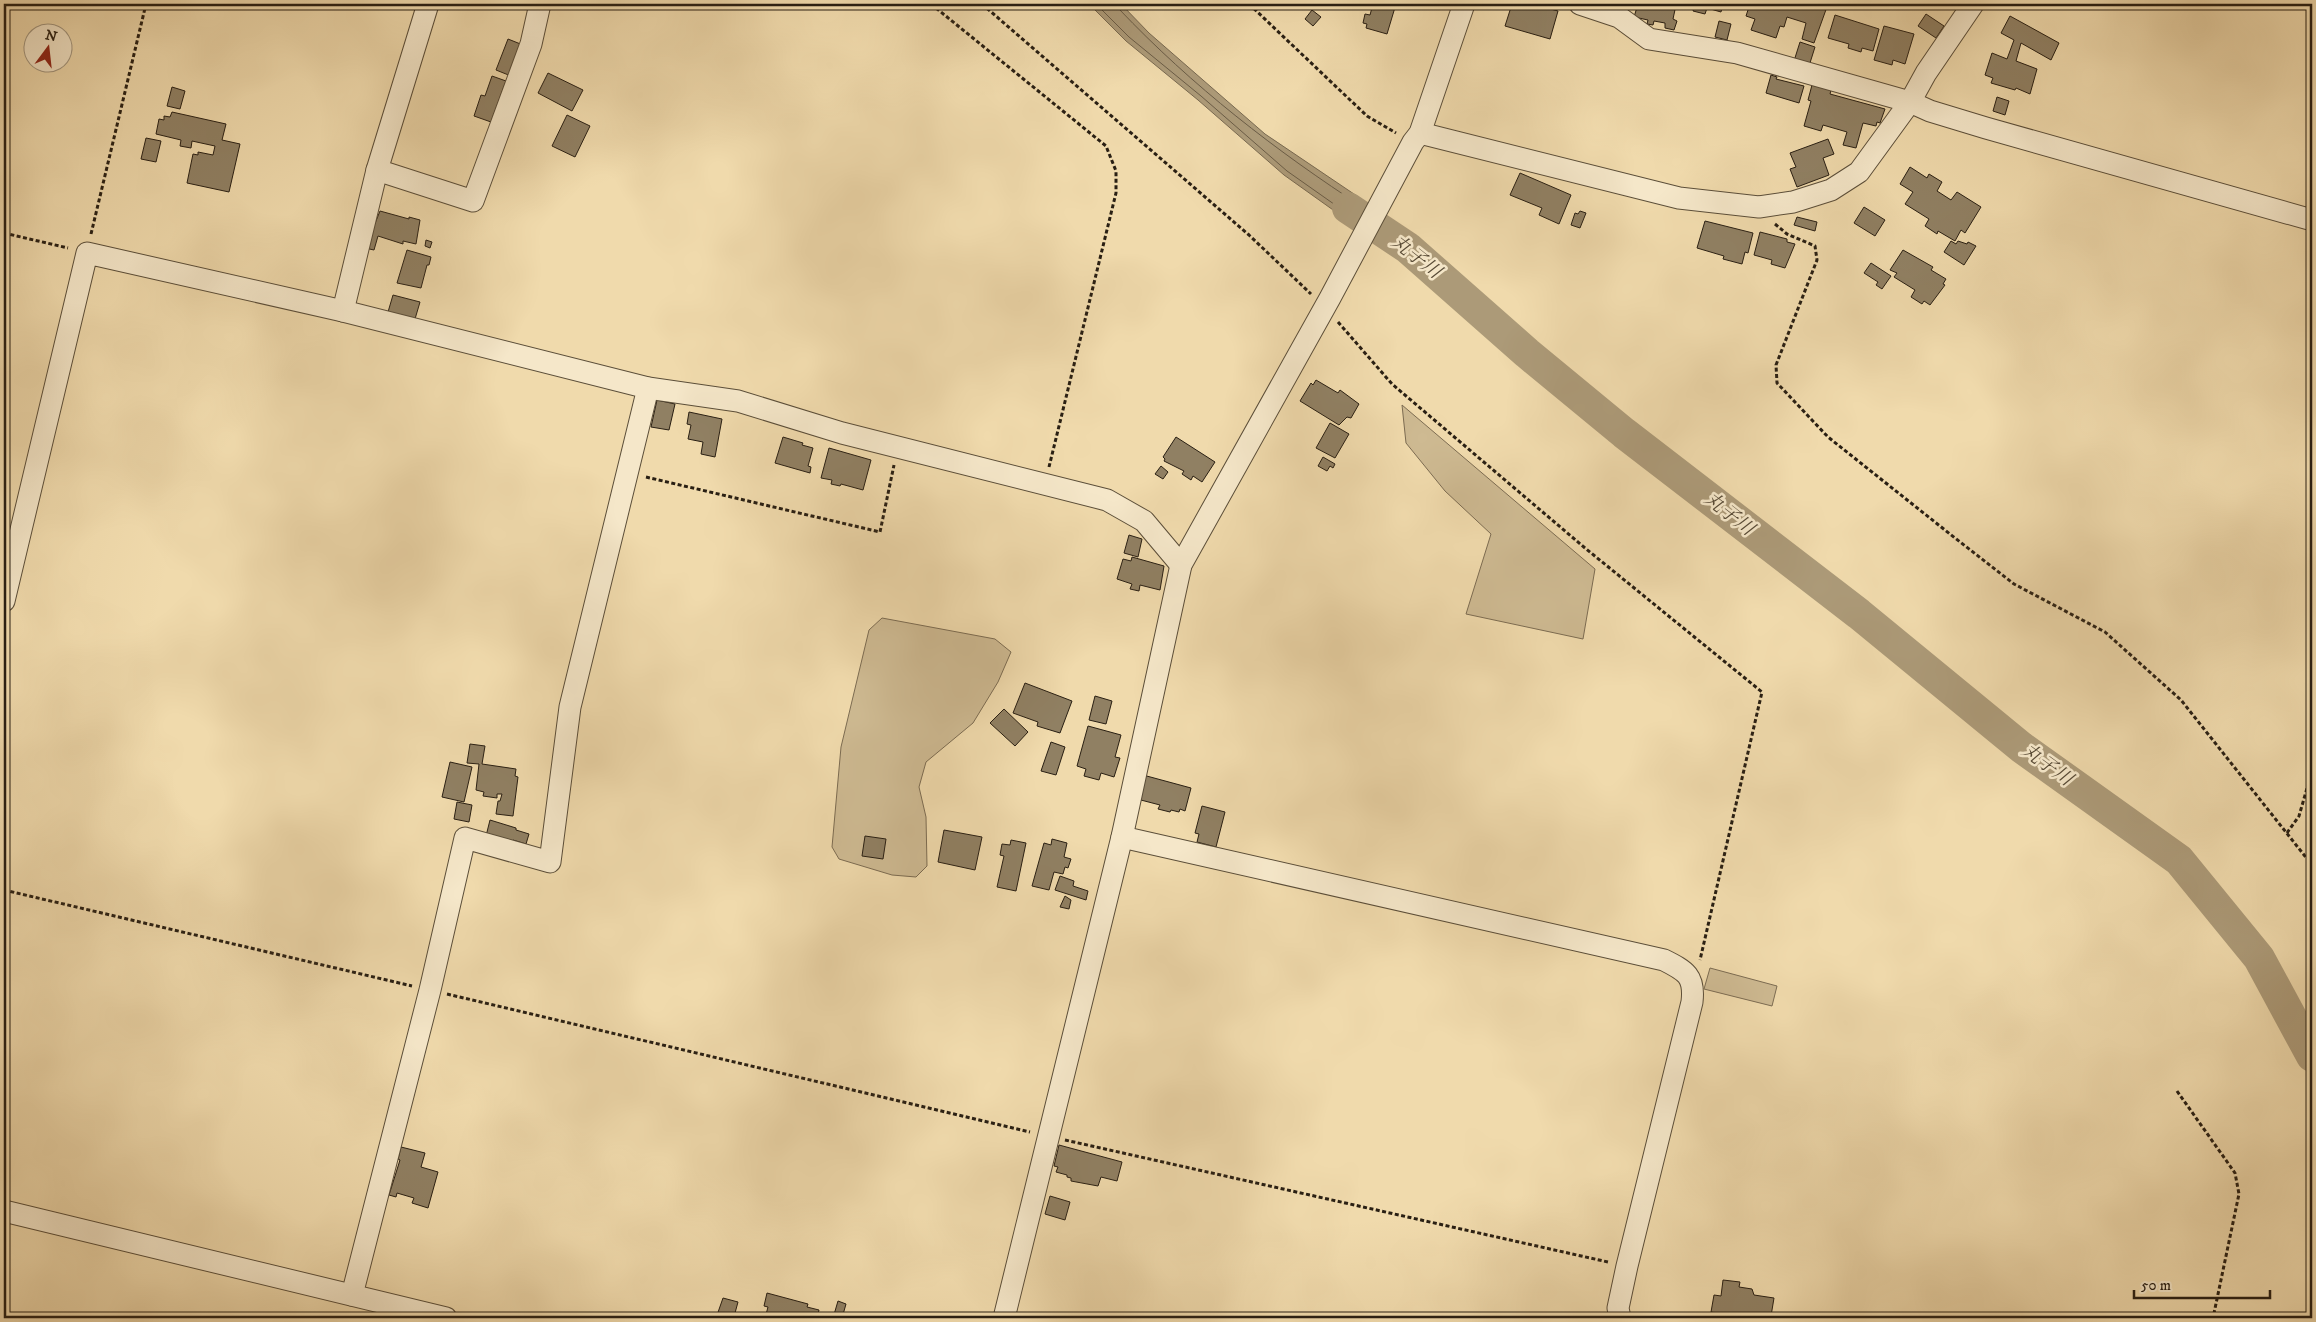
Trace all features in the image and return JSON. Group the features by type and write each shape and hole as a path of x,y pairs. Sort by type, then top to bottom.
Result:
{"street":[{"path":"343,311 377,170 428,4"},
{"path":"377,170 473,201 531,44 540,4"},
{"path":"1004,1318 1122,837 1181,565 1328,303 1416,137 1464,4"},
{"path":"1580,4 1619,17 1649,39 1737,54 1910,102 1930,111 1977,125 2312,220"},
{"path":"1416,137 1679,198 1759,207 1793,202 1831,190 1859,172 1910,102 1926,73 1973,4"},
{"path":"4,601 87,253 343,311 648,388 738,401 842,433 1107,500 1144,520 1181,565"},
{"path":"352,1295 430,990 465,838 550,862 570,707 648,388"},
{"path":"1122,837 1664,960 1684,970 1693,988 1692,1002 1627,1266 1618,1308 1620,1318"},
{"path":"4,1211 446,1318"}],"path":[{"path":"4,233 87,253 146,4"},
{"path":"931,4 1106,146 1116,171 1116,193 1044,484"},
{"path":"982,4 1328,303 1392,384 1586,548 1762,692 1693,988"},
{"path":"1249,4 1367,116 1416,137"},
{"path":"1759,207 1787,234 1815,246 1817,260 1776,365 1778,383 1828,437 2014,584 2105,632 2181,700 2312,865"},
{"path":"627,473 880,532 898,448"},
{"path":"2287,833 2299,816 2312,771"},
{"path":"4,890 1048,1136 1627,1266"},
{"path":"2178,1091 2235,1173 2239,1194 2213,1318"}],"shaded area":[{"path":"1402,405 1595,569 1583,639 1466,614 1491,534 1445,491 1406,443"},
{"path":"882,618 995,639 1011,652 998,682 973,723 926,762 919,787 926,817 927,866 916,877 892,875 839,859 832,847 841,747 869,630"},
{"path":"1710,968 1777,986 1772,1006 1704,989"}],"water":[{"path":"1089,4 1121,4 1149,33 1265,134 1391,219 1378,242 1284,175 1198,100 1126,41"}],"building":[{"path":"1373,4 1396,4 1387,34 1366,28 1367,24 1363,23 1365,14 1370,15"},
{"path":"1512,4 1532,4 1558,11 1550,39 1505,26"},
{"path":"1638,4 1676,5 1673,19 1677,21 1674,30 1665,28 1665,23 1654,21 1653,25 1647,24 1648,20 1634,17"},
{"path":"1690,4 1723,4 1721,12 1707,8 1705,14 1693,11 1695,5"},
{"path":"1750,4 1755,6 1755,4 1828,4 1814,43 1802,39 1806,23 1787,17 1784,27 1780,26 1776,38 1751,30 1755,19 1746,16"},
{"path":"1312,10 1321,17 1313,26 1305,19"},
{"path":"1926,14 1944,26 1936,38 1918,26"},
{"path":"1835,15 1879,29 1873,51 1862,48 1861,52 1848,48 1849,44 1828,38"},
{"path":"2010,16 2059,43 2051,60 2021,43 2016,61 2037,69 2030,94 2016,88 2015,90 1991,83 1993,78 1985,75 1992,53 2007,59 2014,40 2001,33"},
{"path":"1719,21 1731,24 1727,40 1715,37"},
{"path":"1884,26 1914,34 1905,64 1893,60 1892,65 1874,60"},
{"path":"508,39 523,45 511,76 496,70"},
{"path":"1800,42 1815,47 1809,66 1794,61"},
{"path":"548,73 583,90 572,111 538,93"},
{"path":"1771,75 1777,77 1776,79 1804,86 1799,103 1766,93"},
{"path":"492,76 506,81 491,122 474,116 481,95 485,96"},
{"path":"1812,85 1831,90 1830,94 1885,109 1880,123 1877,122 1876,126 1863,123 1856,148 1843,145 1847,132 1823,125 1821,131 1804,126 1811,101 1808,100"},
{"path":"172,87 185,91 180,109 167,106"},
{"path":"1997,97 2009,101 2005,115 1993,111"},
{"path":"172,112 226,124 222,140 240,144 229,192 187,183 193,154 198,155 198,152 213,155 215,146 192,141 191,148 180,146 181,140 156,134 159,119 164,120 164,116 170,117"},
{"path":"567,115 590,126 575,157 552,146"},
{"path":"146,138 161,141 156,162 141,159"},
{"path":"1828,139 1834,154 1823,158 1829,175 1797,187 1790,169 1796,167 1790,153"},
{"path":"1910,167 1927,178 1929,174 1942,182 1937,191 1951,200 1957,192 1981,207 1965,233 1961,230 1955,241 1938,231 1937,234 1925,226 1929,219 1905,204 1913,192 1900,184"},
{"path":"1520,173 1571,195 1559,224 1539,215 1542,208 1510,195"},
{"path":"1864,207 1885,220 1875,236 1854,223"},
{"path":"380,211 420,220 416,244 403,241 403,244 378,236 374,250 365,248"},
{"path":"1580,211 1586,213 1580,228 1571,225 1575,213 1578,214"},
{"path":"1797,217 1817,222 1815,231 1794,225"},
{"path":"1705,221 1753,233 1748,253 1745,252 1742,264 1723,259 1724,256 1697,248"},
{"path":"1760,232 1787,239 1787,242 1795,244 1785,268 1771,264 1772,260 1754,255"},
{"path":"426,240 432,242 430,248 425,246"},
{"path":"1951,241 1956,244 1958,241 1967,244 1968,242 1976,246 1964,265 1944,252"},
{"path":"407,250 431,257 421,288 397,283"},
{"path":"1903,250 1933,267 1931,270 1946,279 1943,284 1945,285 1930,305 1924,301 1922,304 1911,297 1915,290 1894,277 1897,273 1890,270"},
{"path":"1871,263 1891,276 1882,289 1876,285 1878,282 1864,273"},
{"path":"393,295 420,302 415,319 388,312"},
{"path":"1316,380 1338,393 1340,390 1359,404 1351,418 1347,417 1339,425 1300,401 1311,383 1313,385"},
{"path":"657,400 675,404 669,430 651,427"},
{"path":"689,412 722,419 715,457 701,454 703,442 688,439 691,425 687,424"},
{"path":"1330,423 1349,434 1335,458 1316,448"},
{"path":"783,437 813,448 808,466 811,467 810,473 775,463"},
{"path":"1176,437 1215,462 1202,482 1193,476 1191,480 1182,474 1184,471 1164,461 1163,457"},
{"path":"829,448 871,460 863,490 841,484 840,486 831,484 832,480 821,478"},
{"path":"1323,457 1335,464 1333,468 1330,466 1327,471 1318,466"},
{"path":"1161,466 1168,472 1163,479 1155,474"},
{"path":"1129,535 1142,539 1138,557 1124,553"},
{"path":"1132,557 1164,566 1160,590 1140,585 1139,591 1130,589 1132,584 1117,579 1123,559 1131,561"},
{"path":"1025,683 1072,701 1060,733 1037,726 1038,722 1013,713"},
{"path":"1095,696 1112,701 1106,724 1089,720"},
{"path":"1004,709 1028,732 1015,746 990,723"},
{"path":"1088,726 1121,735 1115,757 1120,758 1114,777 1101,773 1099,780 1084,776 1086,769 1077,766"},
{"path":"1051,742 1065,747 1056,775 1041,771"},
{"path":"470,744 485,746 482,764 516,769 515,776 518,777 513,816 496,814 498,801 500,801 502,794 497,794 497,798 483,796 484,792 476,790 479,764 467,763"},
{"path":"450,762 472,767 464,802 442,797"},
{"path":"1143,775 1191,788 1185,811 1180,809 1179,812 1171,810 1170,812 1158,809 1160,805 1137,799"},
{"path":"457,802 472,805 469,822 454,819"},
{"path":"1202,806 1225,812 1216,847 1197,842 1199,834 1195,833"},
{"path":"490,820 529,834 526,844 513,840 512,843 486,836"},
{"path":"944,830 982,837 975,870 938,862"},
{"path":"865,836 886,839 883,859 862,856"},
{"path":"1052,839 1067,843 1064,857 1071,859 1068,868 1065,867 1063,874 1054,872 1049,890 1032,886 1044,843 1051,845"},
{"path":"1011,840 1026,843 1016,891 997,887 1004,856 1000,855 1002,844 1010,845"},
{"path":"1060,876 1074,881 1073,886 1088,891 1086,900 1055,890"},
{"path":"1065,896 1071,900 1069,909 1060,907"},
{"path":"1059,1145 1122,1162 1117,1181 1101,1177 1098,1186 1071,1181 1071,1178 1067,1177 1067,1175 1056,1172 1058,1167 1054,1166"},
{"path":"401,1147 425,1153 421,1167 438,1172 428,1208 412,1203 414,1198 397,1193 396,1197 389,1195 400,1160 398,1159"},
{"path":"1050,1196 1070,1202 1065,1220 1045,1214"},
{"path":"1723,1280 1740,1282 1739,1287 1752,1289 1754,1295 1774,1298 1771,1316 1750,1313 1749,1318 1732,1318 1733,1316 1711,1312 1714,1295 1721,1296"},
{"path":"767,1293 808,1304 807,1307 819,1310 817,1318 765,1318 768,1307 764,1306"},
{"path":"723,1298 738,1302 735,1313 739,1315 738,1318 716,1318"},
{"path":"838,1301 846,1304 842,1318 833,1318"}],"waterway":[{"name":"丸子川","path":"1348,208 1408,248 1527,353 1624,433 1859,614 2021,747 2179,860 2259,958 2312,1056"}]}
